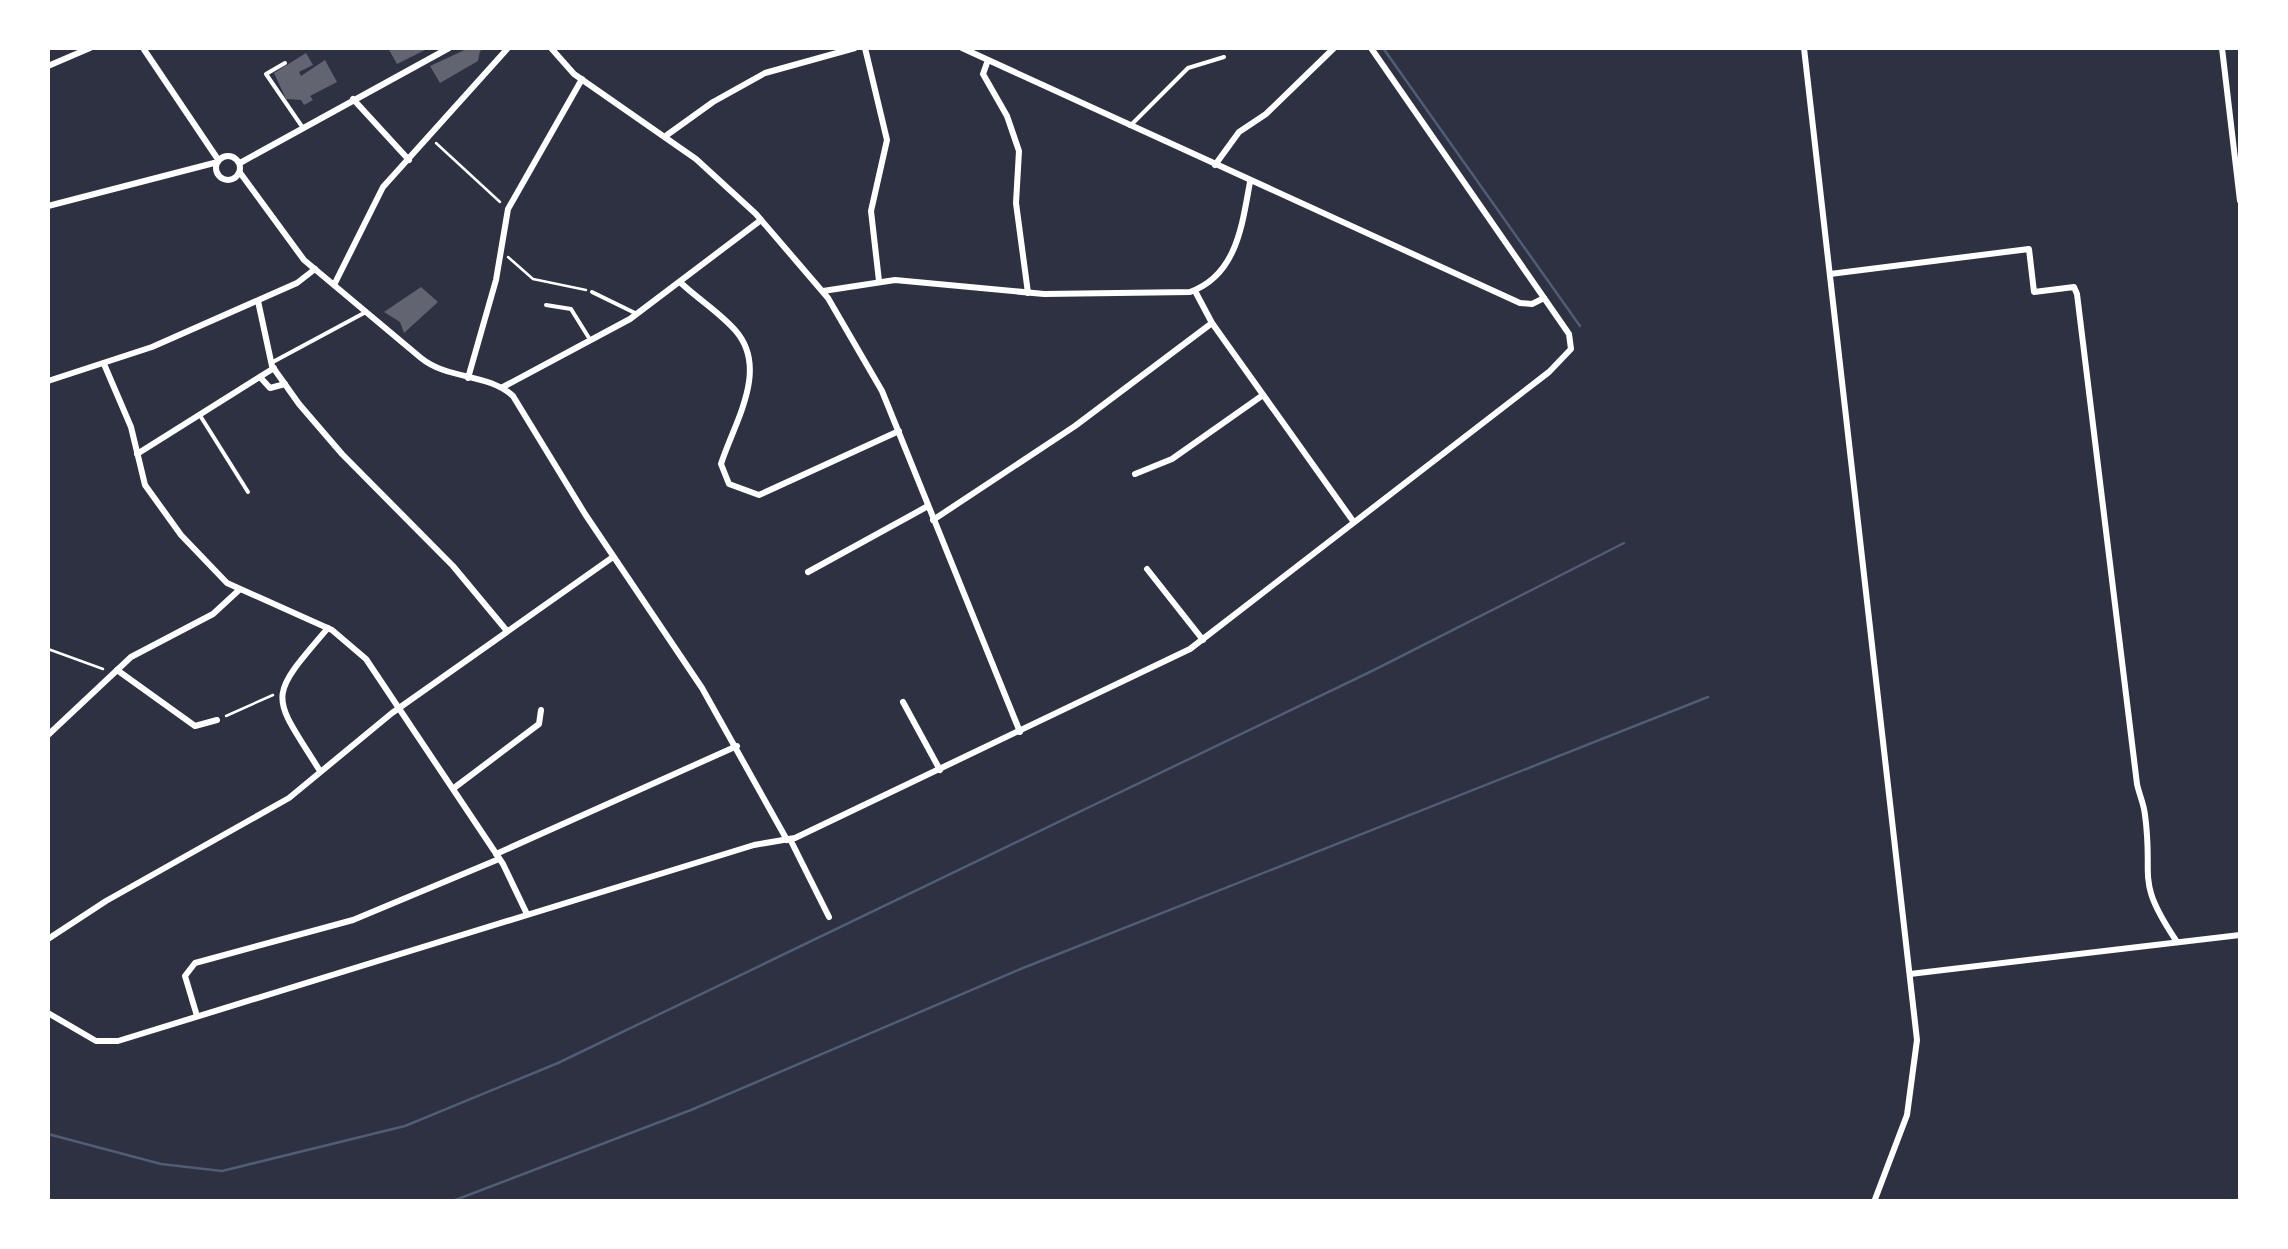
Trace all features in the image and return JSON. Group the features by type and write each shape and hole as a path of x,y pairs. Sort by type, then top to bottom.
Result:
{"street":[{"path":"48,66 90,48"},
{"path":"143,48 216,160 216,172 235,179 241,174"},
{"path":"48,206 216,160 240,163 449,48"},
{"path":"336,283 380,192 508,48"},
{"path":"551,48 582,79 667,135 761,220 823,291 872,370 1020,732"},
{"path":"667,135 758,76 855,48"},
{"path":"865,48 887,140 871,211 879,281"},
{"path":"962,48 1520,302 1532,304 1544,298"},
{"path":"1215,165 1238,132 1266,114 1310,66 1334,48"},
{"path":"48,1013 96,1041 108,1043 526,912 754,845 788,839 1166,663 1203,640 1566,357 1571,338 1372,48"},
{"path":"1804,48 1916,1040 1912,1093 1898,1146 1874,1202"},
{"path":"2222,48 2240,201"},
{"path":"988,60 983,72 1007,116 1019,151 1016,204 1028,293"},
{"path":"468,378 508,209 582,79"},
{"path":"353,99 409,160"},
{"path":"240,163 241,174 293,247 314,269 336,283 432,366 503,387 516,400 737,746 829,916"},
{"path":"823,291 879,281 1111,296 1195,291 1236,248 1250,182"},
{"path":"503,387 592,342 637,314 761,220"},
{"path":"1830,274 2028,249 2034,292 2074,287 2078,294 2137,788 2145,814 2146,882 2155,909 2177,942"},
{"path":"48,382 104,364 258,301 314,269"},
{"path":"681,283 732,327 748,354 748,388 721,464 729,484 759,495 898,430"},
{"path":"1195,291 1212,322 1353,521"},
{"path":"258,301 273,366 285,384 332,442 442,553 507,631"},
{"path":"934,520 1076,426 1212,322"},
{"path":"104,364 127,416 147,488 180,536 220,578 328,628 366,658 498,856 526,912"},
{"path":"137,454 260,378 273,366"},
{"path":"260,378 273,389 285,384"},
{"path":"1135,474 1172,459 1263,394"},
{"path":"808,572 928,506"},
{"path":"48,940 106,901 284,802 400,706 613,556"},
{"path":"1147,569 1203,640"},
{"path":"48,735 115,671 152,644 213,614 239,590"},
{"path":"320,771 284,714 280,695 285,679 328,628"},
{"path":"115,671 195,726 217,720"},
{"path":"903,702 940,770"},
{"path":"454,788 539,724 542,710"},
{"path":"197,1016 186,976 192,965 340,924 737,746"},
{"path":"1910,974 2240,935"}],"lane":[{"path":"1130,126 1188,68 1224,57"},
{"path":"285,63 266,74 303,128"},
{"path":"592,292 637,314"},
{"path":"546,305 571,310 592,342"},
{"path":"273,366 367,311"},
{"path":"200,416 248,492"}],"path":[{"path":"431,138 508,209"},
{"path":"501,249 532,279 592,292"},
{"path":"48,649 115,671"},
{"path":"217,720 280,695"}],"building":[{"path":"388,48 429,48 397,64"},
{"path":"469,48 488,48 480,51 478,61 440,83 430,66"},
{"path":"306,53 313,65 299,72 301,76 325,60 337,82 310,96 313,100 304,105 301,100 286,99 274,73"},
{"path":"421,287 438,302 404,333 400,322 384,312"}],"waterway":[{"path":"1383,48 1580,326"},
{"path":"48,1134 161,1164 222,1171 405,1126 558,1063 1374,670 1624,543"},
{"path":"450,1202 691,1110 1023,968 1708,697"}]}
